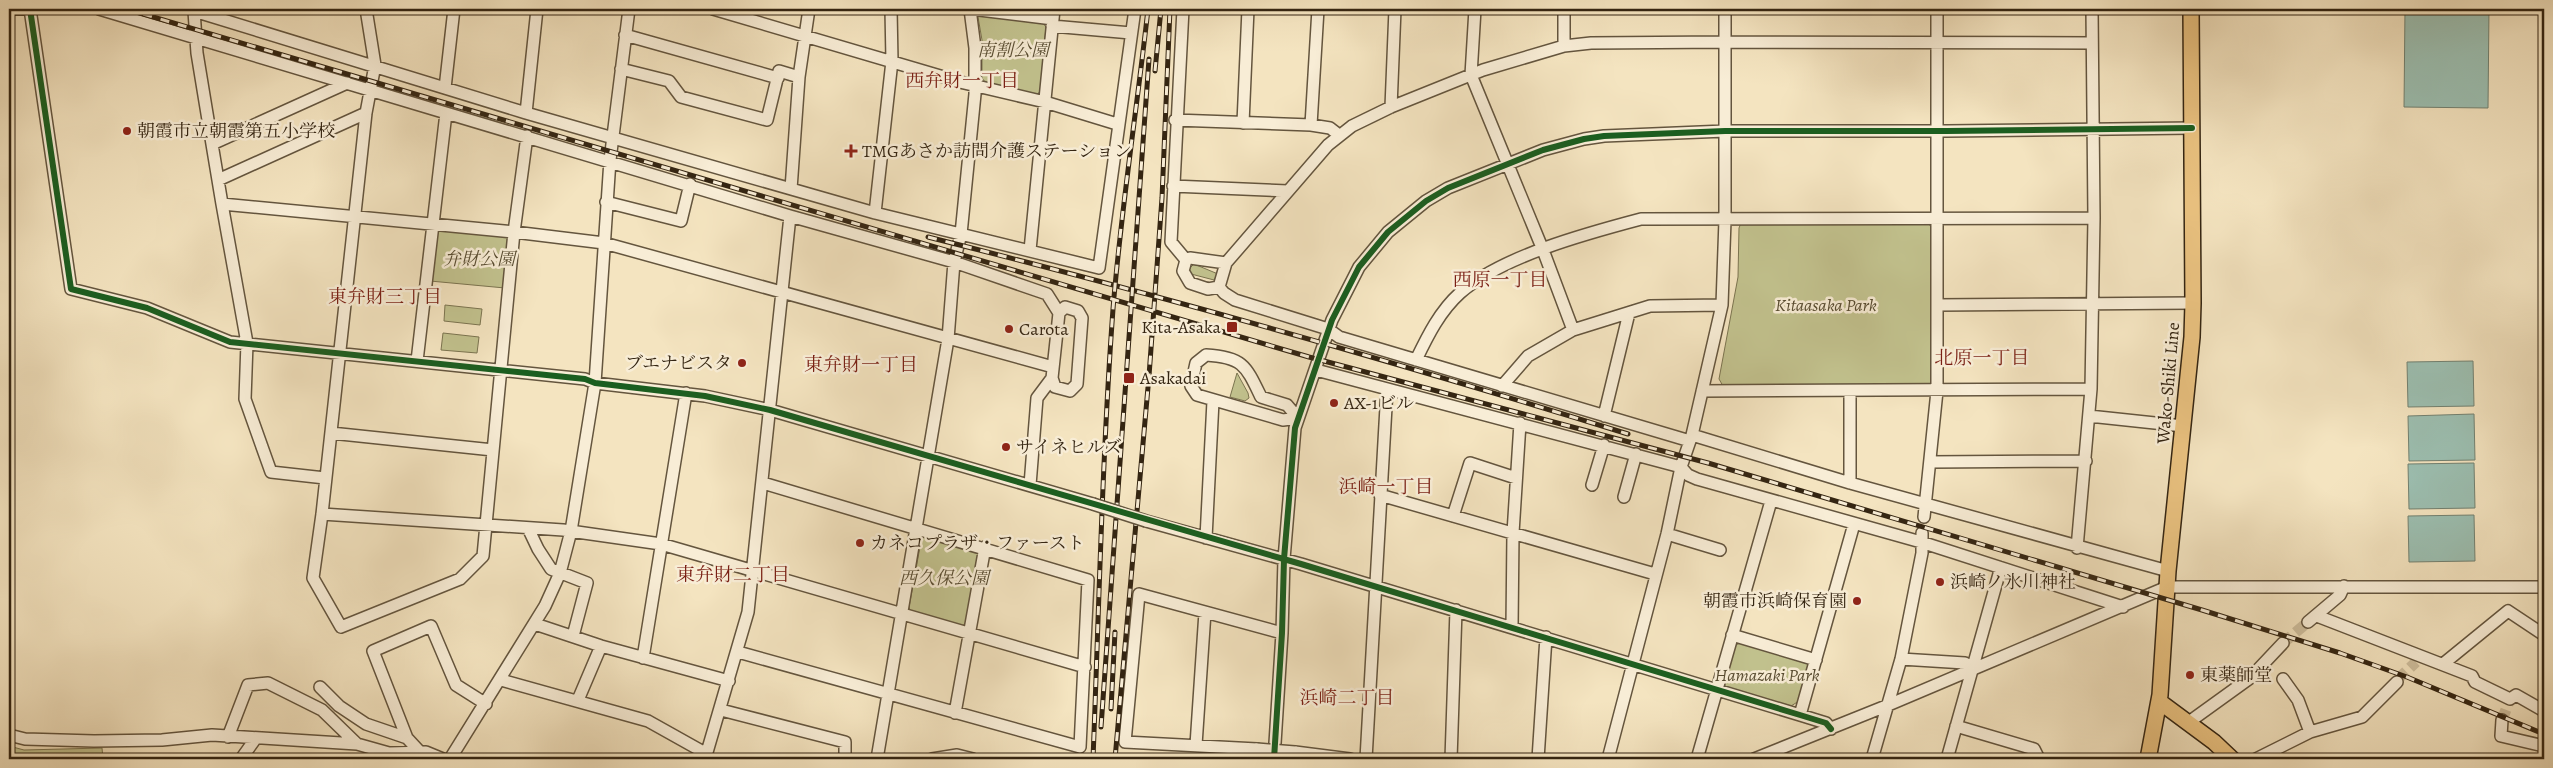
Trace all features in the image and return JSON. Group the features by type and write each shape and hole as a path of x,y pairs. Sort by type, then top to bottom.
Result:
{"main road":[{"name":"Wako-Shiki Line","path":"2148,759 2160,702 2168,572 2194,303 2191,9"},
{"path":"2160,702 2189,722 2232,759"}],"street":[{"path":"9,10 30,9 71,288 147,308 230,342 585,379 595,383 686,393 770,410 1546,637 1826,723 1831,729"},
{"path":"99,9 195,39 610,160 790,216 954,262 1047,294 1059,313"},
{"path":"366,9 375,65 366,113 338,353 322,514 313,578 342,627 460,579 482,556 502,370 514,232 527,136"},
{"path":"446,88 454,9"},
{"path":"526,112 537,9"},
{"path":"450,759 502,680 535,624 560,573 571,531 595,383 606,202 629,9"},
{"path":"790,189 799,76 808,9"},
{"path":"875,213 892,61 891,9"},
{"path":"877,759 948,339 954,262 961,234 976,85 971,9 1053,18 1131,33"},
{"path":"325,478 271,472 245,399 247,343 212,144 195,39 193,10 526,112 790,189 875,213 1099,268 1117,124 1135,9"},
{"path":"1182,9 1172,186 1171,242 1186,260"},
{"path":"1243,123 1248,9"},
{"path":"1311,125 1318,9"},
{"path":"1391,107 1396,9"},
{"path":"1475,9 1471,75 1543,250 1573,330"},
{"path":"1564,9 1564,46"},
{"path":"1608,759 1631,664 1667,534 1681,467 1691,438 1722,305 1725,220 1725,9"},
{"path":"1924,517 1937,391 1937,9"},
{"path":"2078,548 2091,389 2094,218 2092,9"},
{"path":"719,10 1117,124"},
{"path":"1030,250 1053,18"},
{"path":"625,35 778,78"},
{"path":"2092,43 1591,43 1564,46 1514,59 1391,107 1352,126 1339,135 1226,263 1220,287 1224,294 1235,300 1328,329 1339,337 1604,416 1691,438 2168,572"},
{"path":"621,69 669,81 681,97 767,120 779,71 799,76"},
{"path":"212,144 347,83"},
{"path":"417,361 446,112"},
{"path":"218,180 366,113"},
{"path":"1176,120 1311,125 1330,128 1339,135"},
{"path":"1274,759 1282,633 1284,559 1293,440 1298,418 1316,370 1328,329 1359,267 1388,232 1406,216 1448,188 1543,150 1584,139 1628,134 1725,131 2192,128"},
{"path":"606,202 681,220 690,184"},
{"path":"1172,186 1288,191"},
{"path":"222,204 514,232 604,243 782,291 948,339 1052,373 1059,390 1073,390 1077,384 1082,318 1074,309 1063,308 1059,313 1052,373 1037,398 1030,485"},
{"path":"502,680 648,721 706,756 738,652 748,612 754,572 790,216"},
{"path":"1416,360 1435,322 1461,292 1491,272 1592,232 1641,219 2094,218"},
{"path":"1186,260 1190,258 1226,263"},
{"path":"1186,260 1183,271 1190,283 1208,289 1220,287"},
{"path":"1938,305 2194,303"},
{"path":"1502,386 1528,356 1573,330 1650,306 1722,305"},
{"path":"1604,416 1629,314"},
{"path":"1206,355 1232,360 1245,366 1261,397 1287,405 1298,418 1283,420 1197,396 1190,386 1196,363 1206,355"},
{"path":"1316,370 1681,467 1688,475 1697,479 1854,524 1922,538 1999,567 2124,607"},
{"path":"1366,759 1387,389"},
{"path":"1702,391 2091,389"},
{"path":"1850,391 1850,484"},
{"path":"643,658 686,393"},
{"path":"1246,410 1254,407 1261,397"},
{"path":"1206,538 1214,401"},
{"path":"2089,416 2183,426"},
{"path":"1512,627 1513,533 1520,423"},
{"path":"331,433 493,450"},
{"path":"1592,485 1604,445"},
{"path":"1624,497 1636,454"},
{"path":"1930,462 2086,461"},
{"path":"1453,516 1470,463 1516,478"},
{"path":"738,652 1080,747 1088,580 985,547 763,483"},
{"path":"1380,495 1655,574"},
{"path":"1697,759 1771,500"},
{"path":"322,514 486,527 571,531 662,544 1085,668"},
{"path":"1800,715 1854,524"},
{"path":"528,528 538,549 551,569 586,583 574,636"},
{"path":"1667,534 1720,550"},
{"path":"1872,759 1901,659 1922,553 1922,538"},
{"path":"955,713 985,547"},
{"path":"1947,759 1999,574 1999,567"},
{"path":"2344,586 2340,595 2312,619 2420,660 2442,664 2472,676 2475,682 2510,699 2516,695 2544,711"},
{"path":"1754,759 1973,670 2167,587 2544,587"},
{"path":"1282,633 1139,594 1125,742 1257,749 1350,759"},
{"path":"1451,759 1456,610"},
{"path":"2442,664 2508,611 2544,636"},
{"path":"1196,745 1204,612"},
{"path":"535,624 601,646 729,682"},
{"path":"420,752 407,738 373,651 431,626 456,685 486,704"},
{"path":"1732,635 1816,660"},
{"path":"1538,759 1546,637"},
{"path":"2189,722 2250,678 2283,643"},
{"path":"578,700 601,646"},
{"path":"1901,659 1965,663 1973,670"},
{"path":"2283,679 2298,700 2310,732"},
{"path":"2256,759 2310,732 2362,717 2397,682"},
{"path":"228,737 248,685 268,683 322,710 358,744"},
{"path":"320,686 339,706 366,724 407,738"},
{"path":"721,710 845,742 844,759"},
{"path":"2502,720 2501,736 2544,746"},
{"path":"1956,726 2034,749 2040,759"},
{"path":"9,735 25,739 94,742 162,740 212,735 358,744 389,753 420,752 437,755 443,759"},
{"path":"241,759 256,738"},
{"path":"932,759 958,755 973,759"}],"green space":[{"name":"南割公園","path":"982,14 1042,22 1046,27 1040,92 1035,95 985,82 982,78 982,40 978,17"},
{"name":"Kitaasaka Park","path":"1741,223 1928,223 1932,228 1931,385 1723,386 1719,379 1738,277 1739,228"},
{"name":"弁財公園","path":"435,228 510,234 505,288 430,281"},
{"path":"1194,264 1218,274 1214,280 1191,274 1189,269"},
{"path":"445,305 482,309 480,325 444,321"},
{"path":"443,333 479,337 477,353 441,350"},
{"path":"1237,373 1248,393 1249,398 1245,401 1230,397"},
{"name":"西久保公園","path":"922,536 979,553 966,623 961,627 911,613 909,607"},
{"name":"Hamazaki Park","path":"1740,643 1810,663 1799,701 1791,706 1726,687 1724,684 1734,646"},
{"path":"9,746 24,750 102,748 103,759 9,759"}],"shaded area":[{"path":"2405,9 2489,9 2488,108 2404,107"},
{"path":"2473,361 2474,406 2408,407 2407,362"},
{"path":"2474,414 2475,460 2409,461 2408,416"},
{"path":"2474,463 2475,508 2409,509 2408,464"},
{"path":"2474,515 2475,561 2409,562 2408,516"}],"tunnel":[{"path":"2283,643 2308,622"},
{"path":"2398,679 2416,662"},
{"path":"2502,720 2510,699"}],"railway":[{"path":"126,9 1309,357 1708,463 2202,610 2340,653 2407,677 2544,734"},
{"path":"1093,759 1103,478 1113,309 1120,234 1148,9"},
{"path":"1155,71 1161,9"},
{"path":"1115,759 1149,376 1162,198 1170,9"},
{"path":"1101,727 1149,59"},
{"path":"928,237 1279,331 1454,381 1628,434"},
{"path":"1111,709 1115,632"}],"cycle path":[{"path":"30,9 71,289 147,308 230,342 585,379 595,383 705,396 770,410 1301,564 1826,723 1831,729"},
{"path":"1274,759 1282,633 1284,559 1295,428 1332,320 1359,267 1388,232 1426,201 1448,188 1543,150 1584,139 1604,136 1725,131 2192,128"}],"place":[{"name":"朝霞市立朝霞第五小学校","path":"127,131"},
{"name":"TMGあさか訪問介護ステーション","path":"851,151"},
{"name":"Kita-Asaka","path":"1232,327"},
{"name":"Carota","path":"1009,329"},
{"name":"ブエナビスタ","path":"742,363"},
{"name":"Asakadai","path":"1129,378"},
{"name":"AX-1ビル","path":"1334,403"},
{"name":"サイネヒルズ","path":"1006,447"},
{"name":"カネコプラザ・ファースト","path":"860,543"},
{"name":"浜崎ノ氷川神社","path":"1940,582"},
{"name":"朝霞市浜崎保育園","path":"1857,601"},
{"name":"東薬師堂","path":"2190,675"}],"district":[{"name":"西弁財一丁目","path":"962,80"},
{"name":"西原一丁目","path":"1500,279"},
{"name":"東弁財三丁目","path":"385,296"},
{"name":"北原一丁目","path":"1982,357"},
{"name":"東弁財一丁目","path":"861,364"},
{"name":"浜崎一丁目","path":"1386,486"},
{"name":"東弁財二丁目","path":"733,574"},
{"name":"浜崎二丁目","path":"1347,697"}]}
